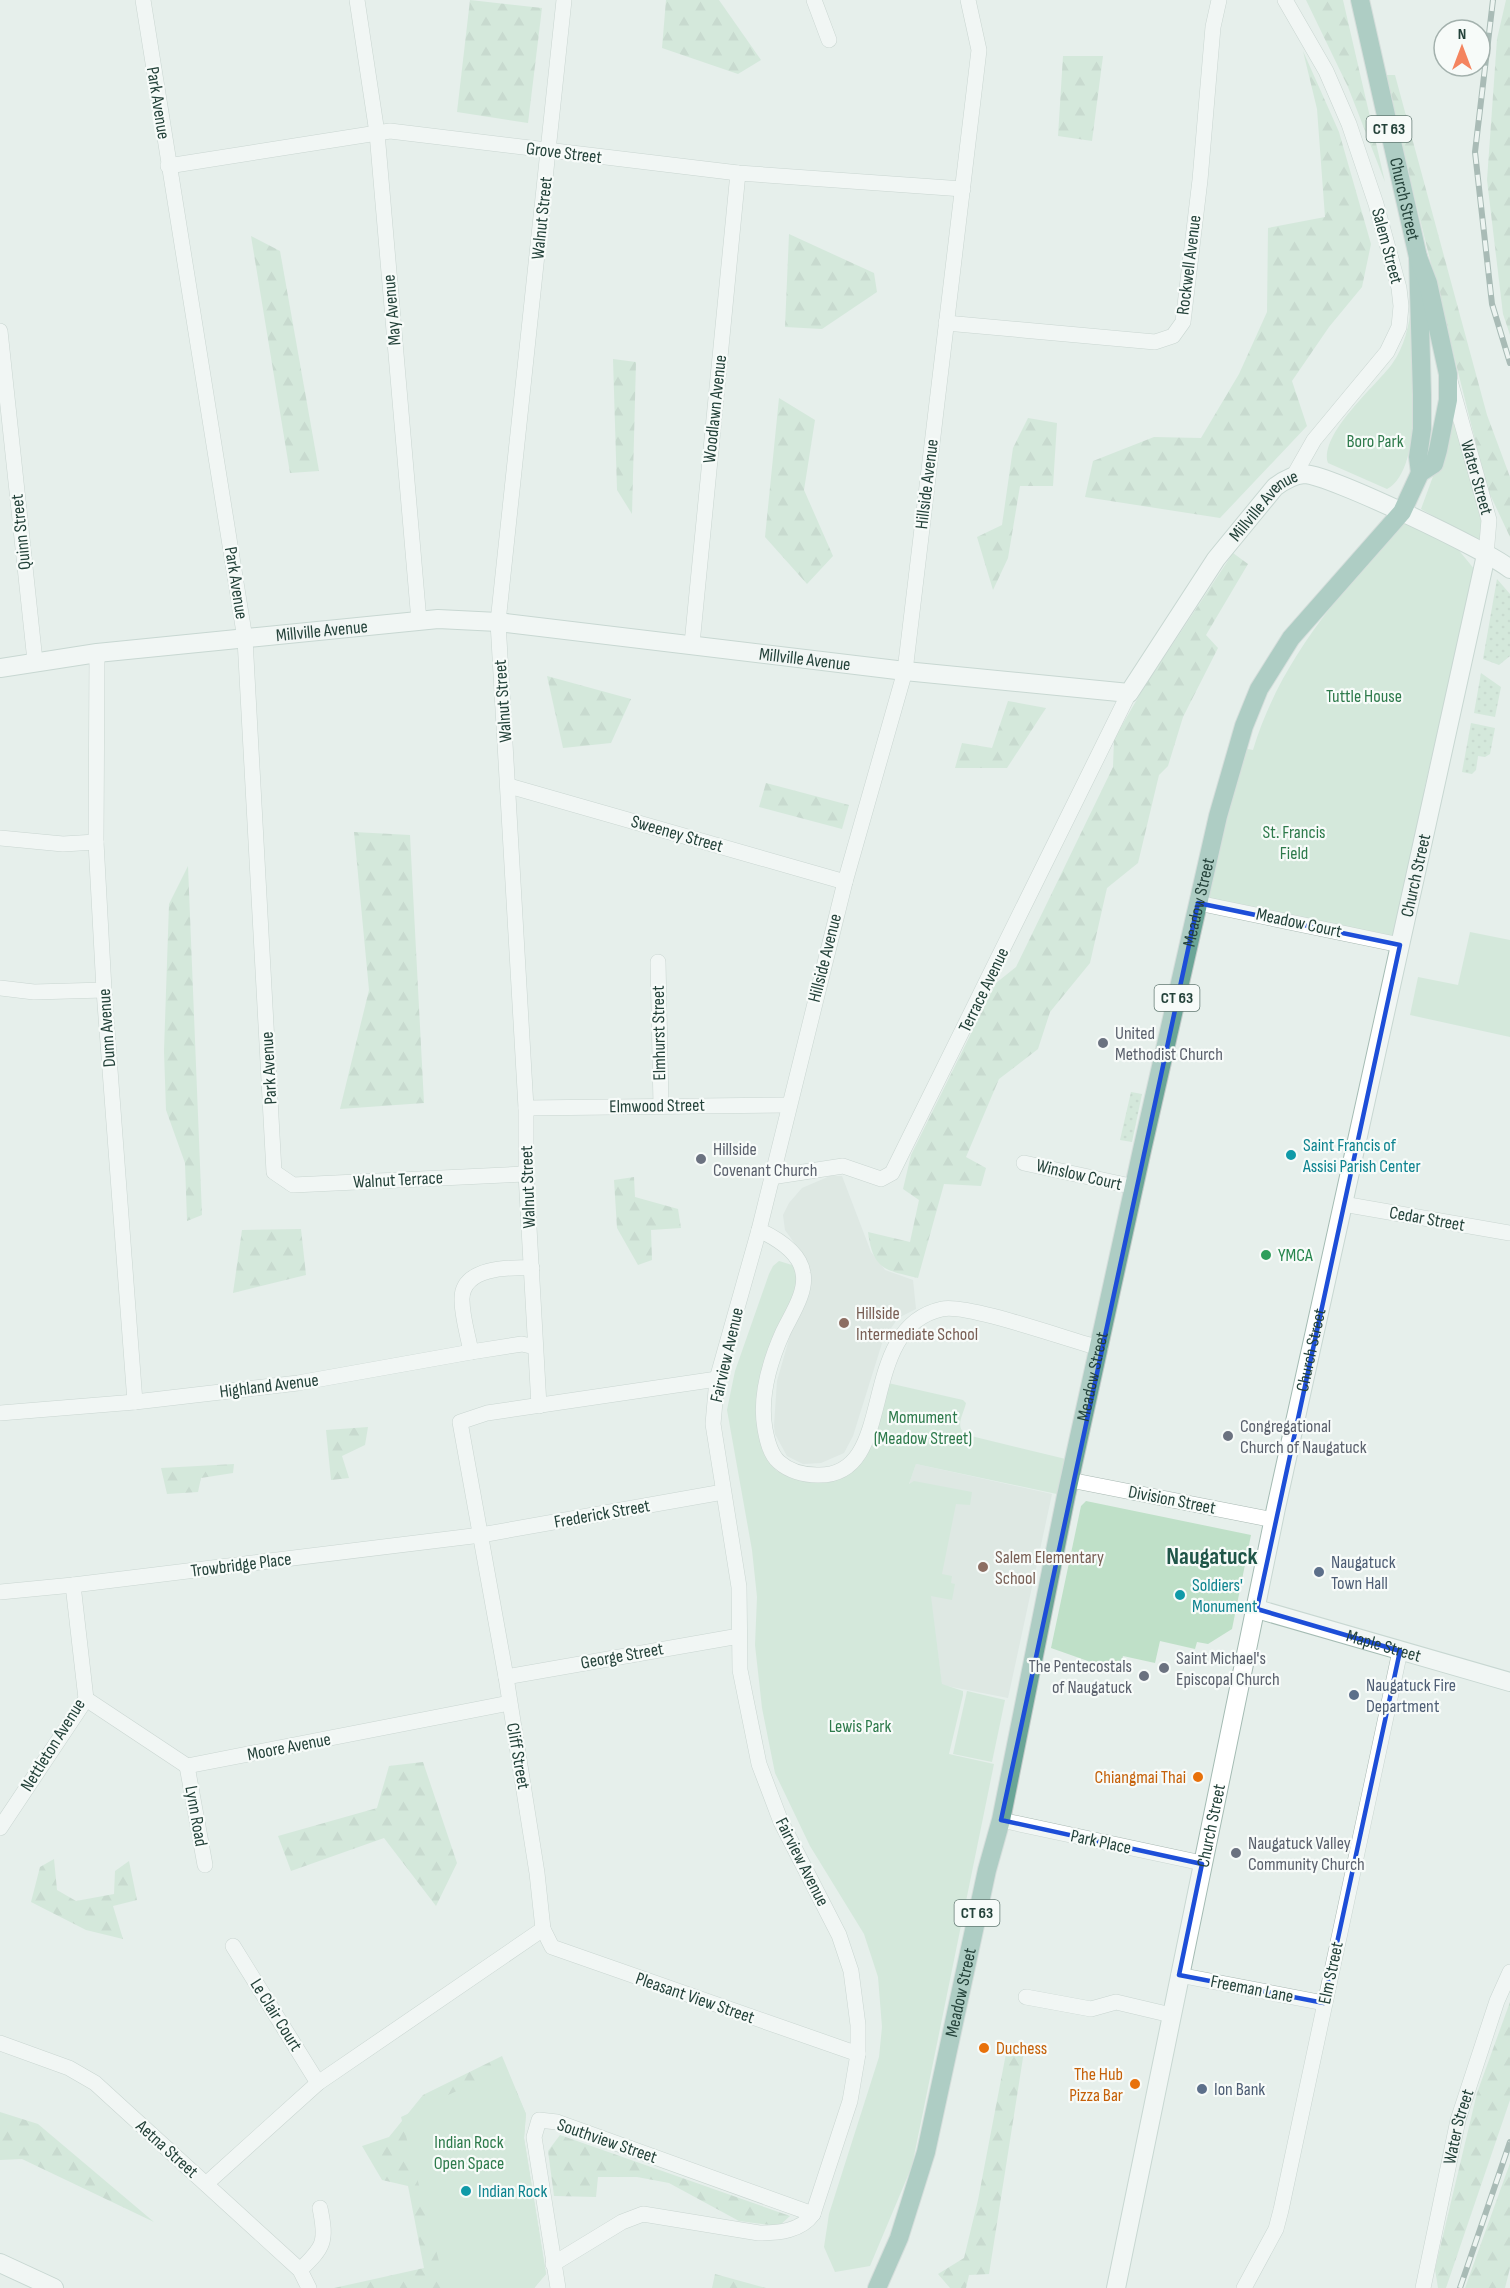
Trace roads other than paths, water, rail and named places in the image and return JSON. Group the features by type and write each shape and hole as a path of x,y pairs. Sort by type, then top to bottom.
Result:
{"main road":[{"name":"Church Street","path":"1360,0 1418,257 1428,283 1448,374 1448,400 1438,450 1434,464 1420,473"},
{"name":"Church Street","path":"1402,512 1420,473 1418,457 1422,406 1418,257"},
{"name":"Meadow Street","path":"877,2288 899,2238 926,2152 987,1870 1001,1820 1070,1480 1198,903 1237,747 1259,689 1291,638 1402,512"}],"street":[{"name":"Park Avenue","path":"143,0 245,639 274,1172"},
{"name":"May Avenue","path":"357,0 377,133 419,621"},
{"name":"Walnut Street","path":"538,1406 526,1174 526,1108 498,622 564,0"},
{"path":"814,0 829,40"},
{"name":"Hillside Avenue","path":"759,1230 844,882 905,671 979,50 968,0"},
{"name":"Rockwell Avenue","path":"946,323 1155,342 1173,336 1183,322 1200,180 1213,27 1219,0"},
{"name":"Salem Street","path":"1285,0 1326,71 1348,124 1376,204 1399,288 1401,306 1398,327 1387,352 1314,440 1293,477"},
{"name":"Grove Street","path":"168,166 377,133 406,133 738,173 963,189"},
{"name":"Woodlawn Avenue","path":"692,644 738,173"},
{"name":"Quinn Street","path":"0,331 35,661"},
{"name":"Water Street","path":"1448,374 1489,520 1486,555"},
{"name":"Millville Avenue","path":"0,668 97,653 419,621 498,622 905,671 1129,693 1216,559 1265,497 1282,481 1304,474 1316,476 1402,512 1486,555"},
{"path":"1486,555 1510,569"},
{"name":"Church Street","path":"1116,2288 1274,1520 1486,555"},
{"name":"Dunn Avenue","path":"97,653 96,842 104,990 135,1402"},
{"name":"Terrace Avenue","path":"771,1177 843,1166 881,1179 892,1173 1129,693"},
{"name":"Sweeney Street","path":"509,786 844,882"},
{"path":"0,838 51,844 96,842"},
{"name":"Meadow Court","path":"1198,903 1400,945"},
{"name":"Elmhurst Street","path":"658,962 661,1105"},
{"path":"0,988 34,992 104,990"},
{"name":"Elmwood Street","path":"526,1108 789,1105"},
{"name":"Winslow Court","path":"1024,1162 1135,1187"},
{"name":"Walnut Terrace","path":"274,1172 293,1185 526,1174"},
{"name":"Cedar Street","path":"1343,1204 1510,1233"},
{"path":"759,1230 781,1242 801,1266 804,1274 801,1293 769,1368 764,1411 770,1448 776,1459 792,1470 825,1475 854,1462 865,1441 894,1344 908,1326 935,1311 944,1308 967,1311 1100,1348"},
{"name":"Fairview Avenue","path":"759,1230 717,1378 713,1424 739,1587 741,1680 759,1764 781,1822 839,1935 851,1971 858,2025 858,2054 850,2101 813,2214"},
{"path":"471,1352 462,1298 466,1285 485,1272 532,1268"},
{"name":"Highland Avenue","path":"0,1413 135,1402 298,1383 522,1344 535,1347"},
{"name":"Cliff Street","path":"543,1929 537,1873 506,1677 460,1422 487,1413 717,1378"},
{"name":"Division Street","path":"1070,1480 1274,1520"},
{"name":"Frederick Street","path":"482,1535 723,1492"},
{"name":"Trowbridge Place","path":"0,1592 482,1535"},
{"name":"Nettleton Avenue","path":"0,1828 86,1699 73,1585"},
{"name":"Maple Street","path":"1257,1609 1510,1682"},
{"name":"George Street","path":"506,1677 739,1636"},
{"name":"Elm Street","path":"1244,2288 1276,2229 1400,1651"},
{"path":"86,1699 187,1766"},
{"name":"Moore Avenue","path":"187,1766 509,1703"},
{"name":"Lynn Road","path":"187,1766 206,1865"},
{"name":"Park Place","path":"1001,1820 1202,1863"},
{"path":"206,2184 318,2083 543,1929"},
{"name":"Pleasant View Street","path":"543,1929 552,1947 858,2054"},
{"name":"Le Clair Court","path":"233,1946 318,2083"},
{"name":"Water Street","path":"1424,2288 1458,2121 1497,2001 1510,1972"},
{"name":"Freeman Lane","path":"1179,1975 1324,2004"},
{"path":"1026,1997 1091,2009 1116,2002 1171,2015"},
{"name":"Aetna Street","path":"0,2043 69,2068 95,2083 300,2271 309,2288"},
{"name":"Southview Street","path":"553,2264 534,2137 539,2120 557,2122 813,2214"},
{"path":"300,2271 323,2245 325,2232 320,2208"},
{"path":"558,2288 553,2264 622,2222 642,2214 759,2233 776,2233 807,2222 813,2214"},
{"path":"0,2263 54,2288"}],"railway":[{"path":"1493,0 1475,152 1492,304 1510,363"},
{"path":"1460,2288 1510,2142"}],"place":[{"name":"United Methodist Church","path":"1103,1043"},
{"name":"Saint Francis of Assisi Parish Center","path":"1291,1155"},
{"name":"Hillside Covenant Church","path":"701,1159"},
{"name":"YMCA","path":"1266,1255"},
{"name":"Hillside Intermediate School","path":"844,1323"},
{"name":"Congregational Church of Naugatuck","path":"1228,1436"},
{"name":"Salem Elementary School","path":"983,1567"},
{"name":"Naugatuck Town Hall","path":"1319,1572"},
{"name":"Soldiers' Monument","path":"1180,1595"},
{"name":"Saint Michael's Episcopal Church","path":"1164,1668"},
{"name":"The Pentecostals of Naugatuck","path":"1144,1676"},
{"name":"Naugatuck Fire Department","path":"1354,1695"},
{"name":"Chiangmai Thai","path":"1198,1777"},
{"name":"Naugatuck Valley Community Church","path":"1236,1853"},
{"name":"Duchess","path":"984,2048"},
{"name":"The Hub Pizza Bar","path":"1135,2084"},
{"name":"Ion Bank","path":"1202,2089"},
{"name":"Indian Rock","path":"466,2191"}],"district":[{"name":"Naugatuck","path":"1212,1556"}],"park label":[{"name":"Boro Park","path":"1375,441"},
{"name":"Tuttle House","path":"1364,696"},
{"name":"St. Francis Field","path":"1294,842"},
{"name":"Momument (Meadow Street)","path":"923,1427"},
{"name":"Lewis Park","path":"860,1726"},
{"name":"Indian Rock Open Space","path":"469,2152"}]}
